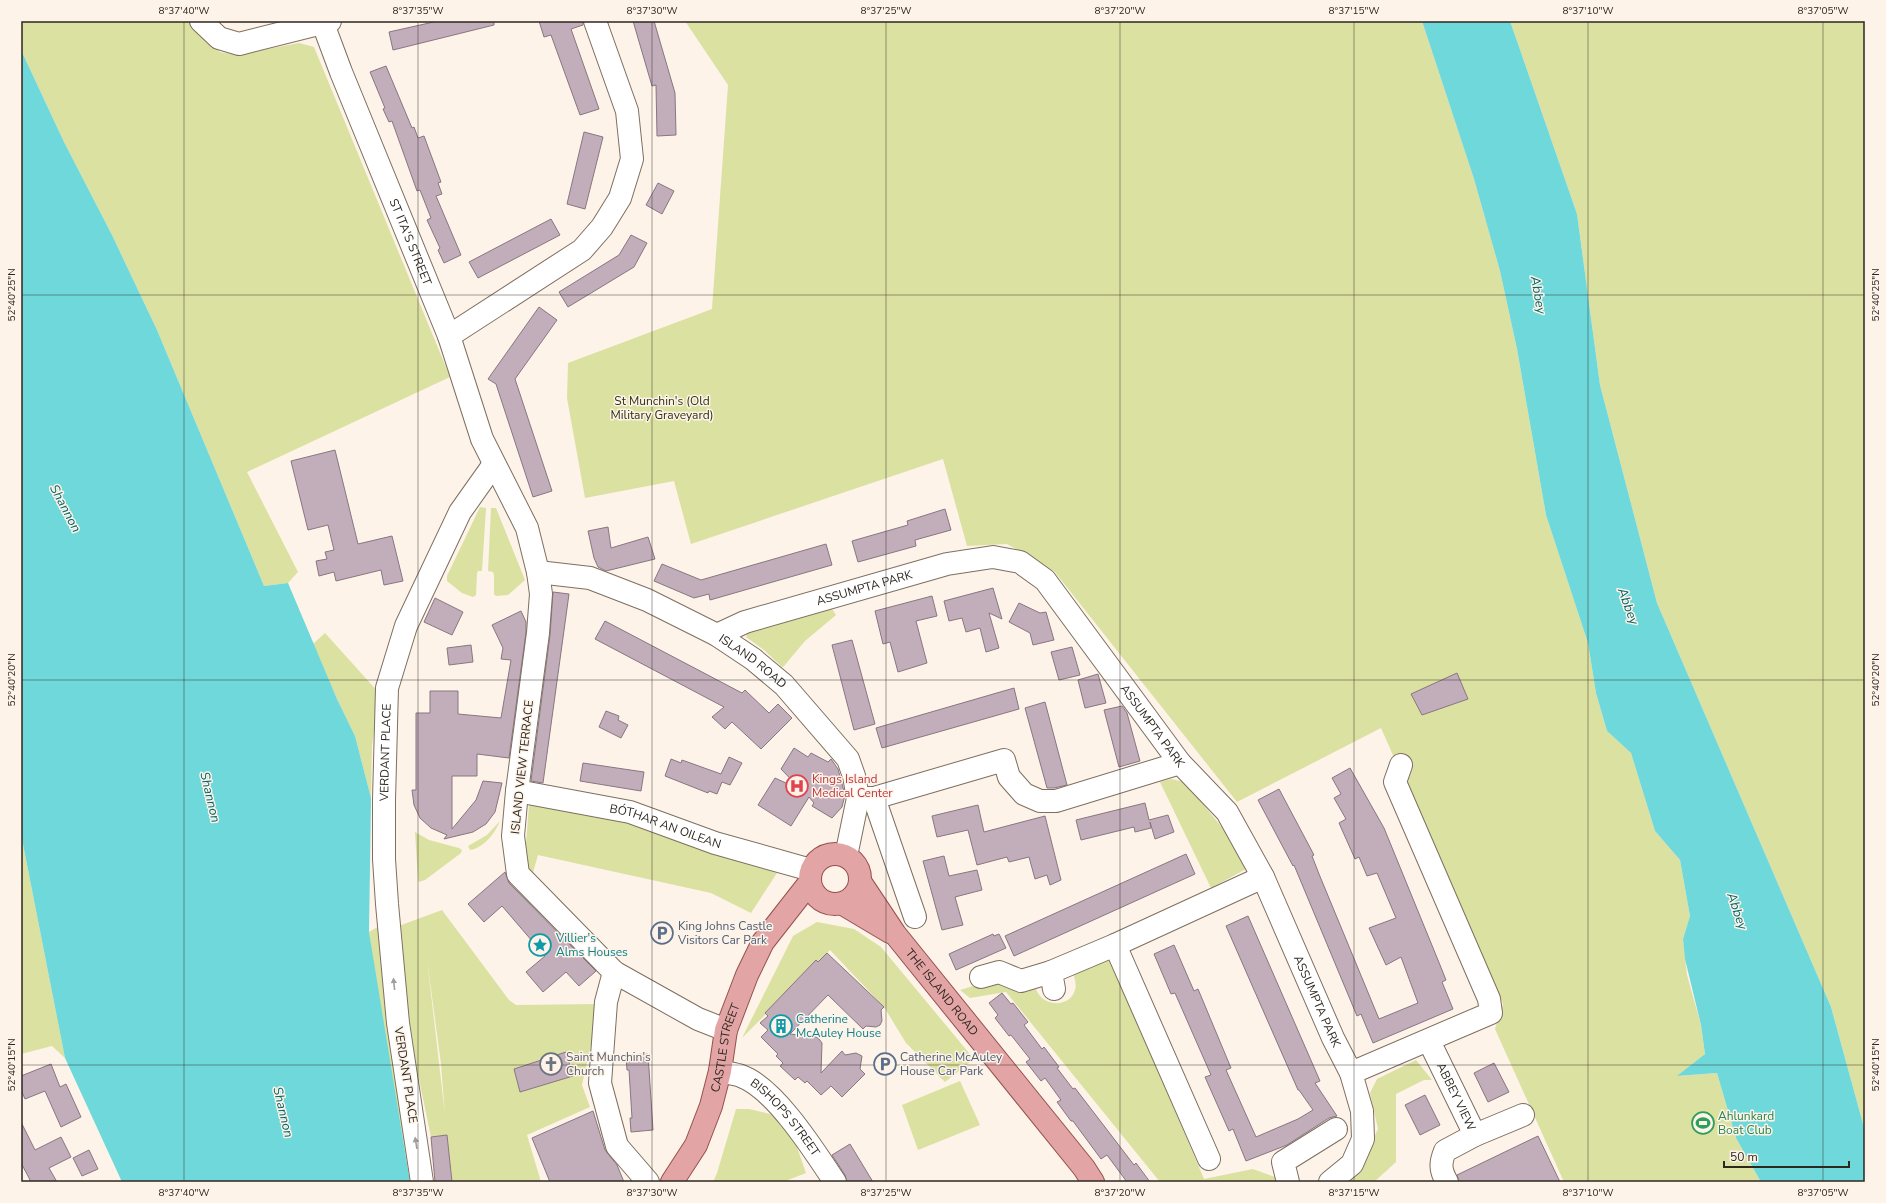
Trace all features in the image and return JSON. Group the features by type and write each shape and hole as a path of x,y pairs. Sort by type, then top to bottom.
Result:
{"main road":[{"path":"782,916 834,903 855,896 861,883 861,875 858,867 846,856 838,854 822,858 815,863 811,876 815,894 834,903 895,934"},
{"name":"CASTLE STREET","path":"672,1182 696,1145 711,1106 720,1071 726,1030 747,976 763,942 811,876"},
{"name":"THE ISLAND ROAD","path":"861,883 895,934 1084,1168 1093,1182"}],"street":[{"path":"201,21 218,38 239,44 325,22"},
{"path":"449,336 582,250 602,227 620,198 632,159 627,111 595,21"},
{"name":"ST ITA'S STREET","path":"325,22 449,336 482,440 494,464"},
{"path":"494,464 527,528 538,572"},
{"name":"VERDANT PLACE","path":"422,1182 398,1023 387,904 384,859 387,688 406,626 460,512 494,464"},
{"name":"ASSUMPTA PARK","path":"717,635 745,622 947,564 993,557 1020,562 1045,580 1180,763 1227,812 1263,877 1333,1038 1351,1073 1362,1110 1363,1139 1352,1164 1330,1182"},
{"name":"ISLAND ROAD","path":"538,572 590,578 647,600 717,635 753,658 784,685 848,759 854,776 866,798 846,856"},
{"name":"ISLAND VIEW TERRACE","path":"538,572 541,594 538,633 517,790 513,836 518,874 614,972 698,1019 726,1030"},
{"path":"915,917 866,798 1004,760 1009,777 1024,794 1040,801 1056,801 1180,763"},
{"path":"1351,1073 1429,1041 1491,1013 1489,999 1395,782 1401,765"},
{"name":"BÓTHAR AN OILEAN","path":"517,790 630,812 811,876"},
{"path":"981,977 999,972 1021,981 1053,981 1115,945 1263,877"},
{"path":"1115,945 1209,1159"},
{"path":"614,972 606,1002 600,1083 617,1146 648,1182"},
{"name":"ABBEY VIEW","path":"1429,1041 1475,1135 1445,1151 1441,1161 1441,1172 1447,1182"},
{"name":"BISHOPS STREET","path":"720,1071 743,1076 766,1092 795,1124 835,1182"},
{"path":"1475,1135 1523,1115"},
{"path":"1279,1170 1336,1128"}],"green space":[{"path":"21,21 189,21 220,52 236,55 299,43 314,47 450,377 247,472 298,572 288,583 264,586 157,330 112,235 64,142 21,50"},
{"name":"St Munchin's (Old Military Graveyard)","path":"685,21 1422,21 1474,179 1500,271 1517,349 1546,515 1588,643 1596,693 1607,731 1631,753 1655,831 1680,860 1690,916 1683,939 1687,975 1701,1025 1705,1054 1678,1076 1717,1073 1736,1138 1761,1182 1564,1182 1495,1029 1503,1004 1381,728 1237,802 1054,571 1007,544 967,546 943,459 691,544 674,481 585,498 567,398 568,363 712,309 728,85"},
{"path":"1510,21 1865,21 1865,1131 1831,1007 1657,603 1600,385 1577,214"},
{"path":"480,507 486,508 482,571 478,571 477,573 476,595 473,597 462,593 447,581 447,576"},
{"path":"491,508 496,508 525,580 508,595 496,596 494,594 494,575 493,572 488,571"},
{"path":"830,606 836,615 805,641 782,667 764,650 746,637 748,632"},
{"path":"325,633 379,693 372,746 371,798 355,736 313,644"},
{"path":"1171,779 1185,782 1246,857 1246,869 1211,888 1160,782"},
{"path":"529,805 629,820 777,873 751,913 711,893 538,855 532,876 524,868"},
{"path":"500,821 495,830 484,843 475,849 470,850 468,846 487,835"},
{"path":"415,832 429,840 459,848 462,850 461,853 425,880 419,882"},
{"path":"21,834 65,1058 52,1046 21,1054"},
{"path":"442,910 509,1000 516,1005 600,1004 582,1085 590,1107 527,1135 541,1182 452,1182 447,1135 431,1137 416,1065 396,927","holes":["427,959 441,1064 445,1115"]},
{"path":"817,922 854,929 881,947 974,1059 945,1082 906,1043 884,1007 830,950 742,1038 793,936"},
{"path":"383,924 411,1182 381,1017 369,932"},
{"path":"1108,959 1112,962 1204,1179 1253,1169 1275,1177 1277,1182 1160,1182 1006,992 970,998 960,990 993,980 1036,989 1045,1000 1060,1003 1069,999 1073,995 1076,988 1073,972"},
{"path":"1416,1060 1432,1080 1424,1080 1396,1094 1396,1162 1374,1182 1344,1182 1357,1171 1378,1129 1370,1093 1377,1079"},
{"path":"960,1081 980,1125 918,1150 902,1105"},
{"path":"736,1109 749,1109 770,1114 792,1133 806,1173 783,1182 713,1182"}],"water":[{"name":"Abbey","path":"1422,21 1510,21 1577,214 1600,385 1657,603 1831,1007 1865,1131 1865,1182 1761,1182 1736,1138 1717,1073 1677,1076 1705,1054 1701,1025 1685,959 1683,939 1690,916 1680,860 1655,831 1631,753 1607,731 1596,693 1588,643 1546,515 1517,349 1500,271 1474,179"},
{"name":"Shannon","path":"21,50 64,142 112,235 157,330 264,586 288,583 337,699 355,736 371,798 369,932 410,1182 122,1182 65,1058 21,834"}],"building":[{"path":"438,21 494,21 494,25 393,50 389,32"},
{"path":"539,21 583,21 583,25 571,29 599,109 580,115 551,35 544,37"},
{"path":"633,21 654,21 675,93 676,135 657,136 656,85 652,86"},
{"path":"386,66 412,128 414,127 418,138 424,136 441,182 438,183 442,194 436,196 461,255 444,263 438,250 440,248 427,220 431,218 420,190 417,191 392,121 389,122 383,109 385,108 370,72"},
{"path":"584,132 603,137 585,209 567,204"},
{"path":"658,183 674,191 662,214 646,205"},
{"path":"551,219 560,235 478,278 469,262"},
{"path":"631,235 647,243 634,267 568,307 559,292 619,255"},
{"path":"539,307 557,320 515,379 552,491 533,497 496,384 488,379"},
{"path":"335,450 358,544 392,536 403,581 384,585 381,570 336,581 334,572 319,576 316,561 327,559 325,552 334,550 328,525 308,530 291,461"},
{"path":"945,509 951,530 915,540 916,546 858,562 852,541 908,525 907,521"},
{"path":"608,527 611,548 648,537 655,559 606,571 598,567 594,558 588,531"},
{"path":"826,544 832,565 710,600 709,594 694,598 654,581 662,564 701,580"},
{"path":"993,588 1002,619 989,613 999,648 986,652 980,628 966,632 962,618 949,621 944,601"},
{"path":"553,592 569,594 543,783 531,781 550,635"},
{"path":"932,596 937,616 916,621 927,663 898,672 890,642 883,644 875,611"},
{"path":"435,598 463,612 452,635 424,622"},
{"path":"1019,603 1040,613 1046,612 1054,640 1033,645 1030,633 1009,622"},
{"path":"521,611 526,622 526,632 509,758 477,754 477,776 452,776 452,829 476,800 483,781 502,783 495,812 486,824 473,832 444,839 447,835 431,828 420,818 414,805 412,790 416,790 416,713 430,713 430,691 458,691 458,714 501,718 511,660 501,659 503,648 492,625"},
{"path":"605,621 742,693 745,690 769,713 778,704 792,718 761,749 732,722 725,729 712,717 724,707 595,639"},
{"path":"852,640 875,724 854,730 832,645"},
{"path":"471,645 473,662 449,665 447,648"},
{"path":"1072,647 1080,675 1059,680 1051,652"},
{"path":"1457,673 1468,699 1422,715 1411,694"},
{"path":"1098,674 1106,703 1085,708 1078,680"},
{"path":"1014,688 1019,709 882,748 876,728"},
{"path":"1045,702 1067,785 1054,788 1047,788 1025,708"},
{"path":"1122,706 1127,713 1140,761 1119,767 1104,710"},
{"path":"606,711 619,716 618,720 628,725 621,738 599,727"},
{"path":"794,748 808,757 811,753 828,762 831,759 838,769 845,795 842,807 832,818 812,806 814,803 809,797 791,826 758,805 775,778 801,790 781,769"},
{"path":"729,757 742,763 730,785 722,782 717,794 709,791 708,793 665,776 671,759 681,763 682,760 721,774"},
{"path":"583,763 644,772 641,791 580,781"},
{"path":"1350,768 1384,828 1446,980 1442,982 1453,1009 1373,1043 1361,1014 1357,1016 1294,865 1293,866 1258,800 1279,789 1314,855 1312,856 1319,874 1379,1019 1418,1003 1401,957 1386,965 1369,928 1396,918 1377,873 1367,876 1359,857 1355,859 1339,823 1346,819 1334,798 1341,794 1332,778"},
{"path":"1145,803 1149,820 1168,815 1174,832 1155,839 1150,822 1151,828 1135,832 1134,827 1081,840 1076,820"},
{"path":"978,805 984,832 1045,816 1061,880 1050,885 1047,875 1035,879 1029,857 1009,862 1007,857 977,865 968,830 937,837 932,816"},
{"path":"1186,854 1195,874 1014,956 1005,936"},
{"path":"944,856 949,876 977,870 982,890 955,897 963,925 942,930 923,861"},
{"path":"505,872 509,883 596,971 579,986 566,972 543,992 526,972 545,956 502,906 484,922 468,904"},
{"path":"1248,916 1320,1081 1315,1083 1337,1116 1329,1118 1287,1145 1246,1161 1233,1129 1229,1131 1205,1077 1211,1075 1175,993 1171,994 1154,954 1174,945 1194,991 1198,989 1231,1068 1226,1070 1256,1137 1298,1119 1313,1110 1298,1090 1226,926"},
{"path":"993,934 994,936 999,934 1006,948 956,970 949,954"},
{"name":"Catherine McAuley House","path":"827,953 884,1007 881,1010 882,1021 880,1025 876,1027 866,1026 863,1029 828,995 790,1034 816,1037 819,1039 822,1043 821,1073 842,1051 845,1055 856,1053 862,1056 860,1069 865,1074 842,1097 831,1086 821,1095 807,1081 805,1083 798,1077 795,1080 780,1066 783,1063 776,1056 778,1054 761,1037 768,1030 760,1023 768,1016 765,1013 816,960 818,962"},
{"path":"1002,993 1011,1004 1013,1003 1028,1022 1024,1025 1042,1049 1044,1047 1059,1067 1057,1068 1073,1089 1075,1088 1134,1165 1136,1163 1150,1182 1127,1182 1107,1155 1101,1159 1073,1121 1071,1121 1057,1102 1061,1100 1045,1078 1041,1081 1026,1062 1030,1059 995,1018 998,1015 989,1003"},
{"name":"Saint Munchin's Church","path":"566,1052 573,1076 520,1092 514,1069"},
{"path":"648,1054 653,1130 631,1132 630,1118 632,1118 629,1070 627,1070 626,1055"},
{"path":"1494,1063 1509,1092 1488,1102 1474,1073"},
{"path":"51,1064 60,1087 66,1084 81,1117 61,1127 45,1091 25,1099 21,1090 21,1076"},
{"path":"1425,1095 1440,1125 1420,1135 1405,1105"},
{"path":"593,1111 605,1150 617,1165 624,1182 550,1182 532,1138"},
{"path":"21,1122 35,1150 61,1137 71,1157 49,1168 57,1182 31,1182 21,1163"},
{"path":"447,1135 452,1182 435,1182 431,1137"},
{"path":"1538,1136 1560,1182 1459,1182 1457,1175"},
{"path":"850,1144 873,1182 847,1182 845,1175 832,1155"},
{"path":"89,1150 98,1169 82,1176 73,1158"}],"place":[{"name":"Kings Island Medical Center","path":"797,786"},
{"name":"King Johns Castle Visitors Car Park","path":"662,933"},
{"name":"Villier's Alms Houses","path":"540,945"},
{"name":"Catherine McAuley House","path":"781,1026"},
{"name":"Saint Munchin's Church","path":"551,1064"},
{"name":"Catherine McAuley House Car Park","path":"885,1064"},
{"name":"Ahlunkard Boat Club","path":"1703,1123"}]}
